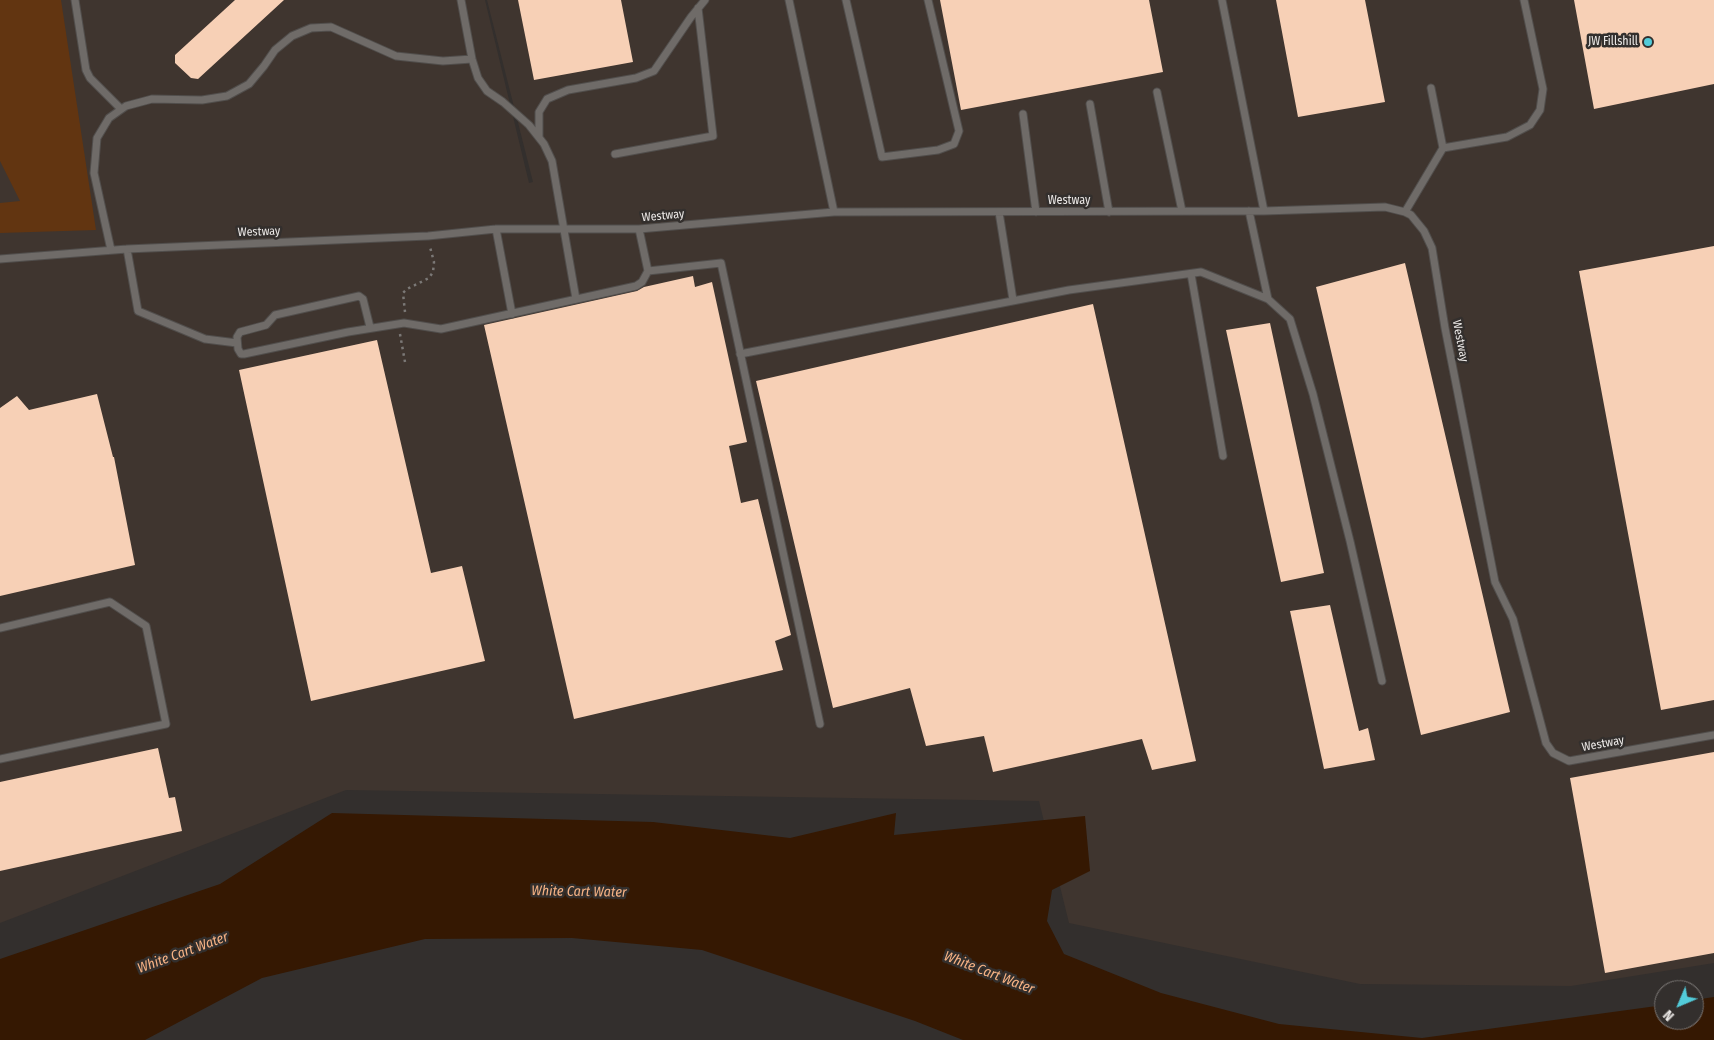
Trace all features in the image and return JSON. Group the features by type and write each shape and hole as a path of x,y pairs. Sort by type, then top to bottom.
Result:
{"lane":[{"path":"75,0 86,70 90,78 121,109"},
{"path":"461,0 472,59 478,78 487,91 503,102 529,125 552,161 576,299"},
{"path":"539,138 539,112 547,99 568,90 636,78 654,71 705,0"},
{"path":"789,0 834,212"},
{"path":"846,0 882,157 938,150 954,144 958,131 928,0"},
{"path":"1222,0 1264,211"},
{"path":"1443,148 1507,137 1530,125 1540,110 1543,89 1524,0"},
{"path":"615,154 713,136 698,8"},
{"path":"110,250 94,173 97,138 109,118 126,106 152,99 202,100 227,96 248,84 275,50 292,36 311,28 331,27 396,56 443,61 472,59"},
{"path":"1405,212 1443,148 1431,88"},
{"path":"1157,92 1182,211"},
{"path":"1090,104 1109,212"},
{"path":"1023,114 1036,212"},
{"name":"Westway","path":"0,259 127,249 428,236 496,230 639,229 834,212 1264,211 1386,207 1405,212 1411,215 1424,230 1432,248 1445,328 1495,582 1513,619 1546,743 1553,753 1569,761 1714,735"},
{"path":"1249,211 1268,299"},
{"path":"999,212 1013,300"},
{"path":"370,327 363,299 359,296 275,315 266,324 240,332 236,337 240,352 244,354 370,327 404,323 441,329 636,286 642,282 648,270 639,229"},
{"path":"496,230 512,314"},
{"path":"127,249 138,312 205,339 237,343"},
{"path":"648,270 721,263 820,724"},
{"path":"740,354 1069,290 1201,272 1268,299 1290,319 1313,394 1350,541 1382,681"},
{"path":"1191,274 1223,456"},
{"path":"0,628 110,602 146,626 166,724 0,759"}],"path":[{"path":"405,362 399,336 404,323 405,306 403,293 428,278 433,272 434,262 428,236"}],"shaded area":[{"path":"0,0 485,0 529,183 533,182 487,0 1714,0 1714,963 1571,986 1360,984 1069,923 1039,801 346,790 0,923"},
{"path":"0,0 61,0 96,230 0,233 0,203 20,201 0,161"}],"water":[{"name":"White Cart Water","path":"332,813 653,822 790,838 896,813 894,835 1085,816 1090,871 1052,890 1047,921 1064,954 1161,993 1279,1024 1422,1038 1654,1006 1654,1030 1704,1030 1704,998 1714,997 1714,1040 963,1040 915,1021 702,950 572,938 425,939 262,978 145,1040 0,1040 0,959 220,884"}],"building":[{"path":"235,0 284,0 198,79 191,78 175,63 175,55"},
{"path":"518,0 621,0 633,62 534,80"},
{"path":"940,0 1149,0 1163,72 961,110"},
{"path":"1276,0 1365,0 1385,102 1298,117"},
{"name":"JW Fillshill","path":"1574,0 1714,0 1714,84 1594,109"},
{"path":"1714,246 1714,700 1661,710 1579,271"},
{"path":"1405,263 1510,712 1421,735 1316,287"},
{"path":"693,276 695,287 712,282 747,442 729,446 741,503 758,499 791,635 775,641 783,670 574,719 484,325 637,291 644,287"},
{"path":"1093,304 1196,761 1152,770 1142,739 993,772 984,736 926,746 910,688 833,708 756,381"},
{"path":"1270,323 1324,573 1281,582 1226,330"},
{"path":"377,340 431,573 462,566 485,661 311,701 239,370"},
{"path":"97,394 114,457 135,565 0,596 0,408 17,396 29,410"},
{"path":"1330,605 1359,731 1368,728 1375,760 1324,769 1290,611"},
{"path":"158,748 169,798 175,797 182,831 0,871 0,782"},
{"path":"1714,752 1714,953 1605,973 1570,778"}],"place":[{"name":"JW Fillshill","path":"1648,42"}]}
